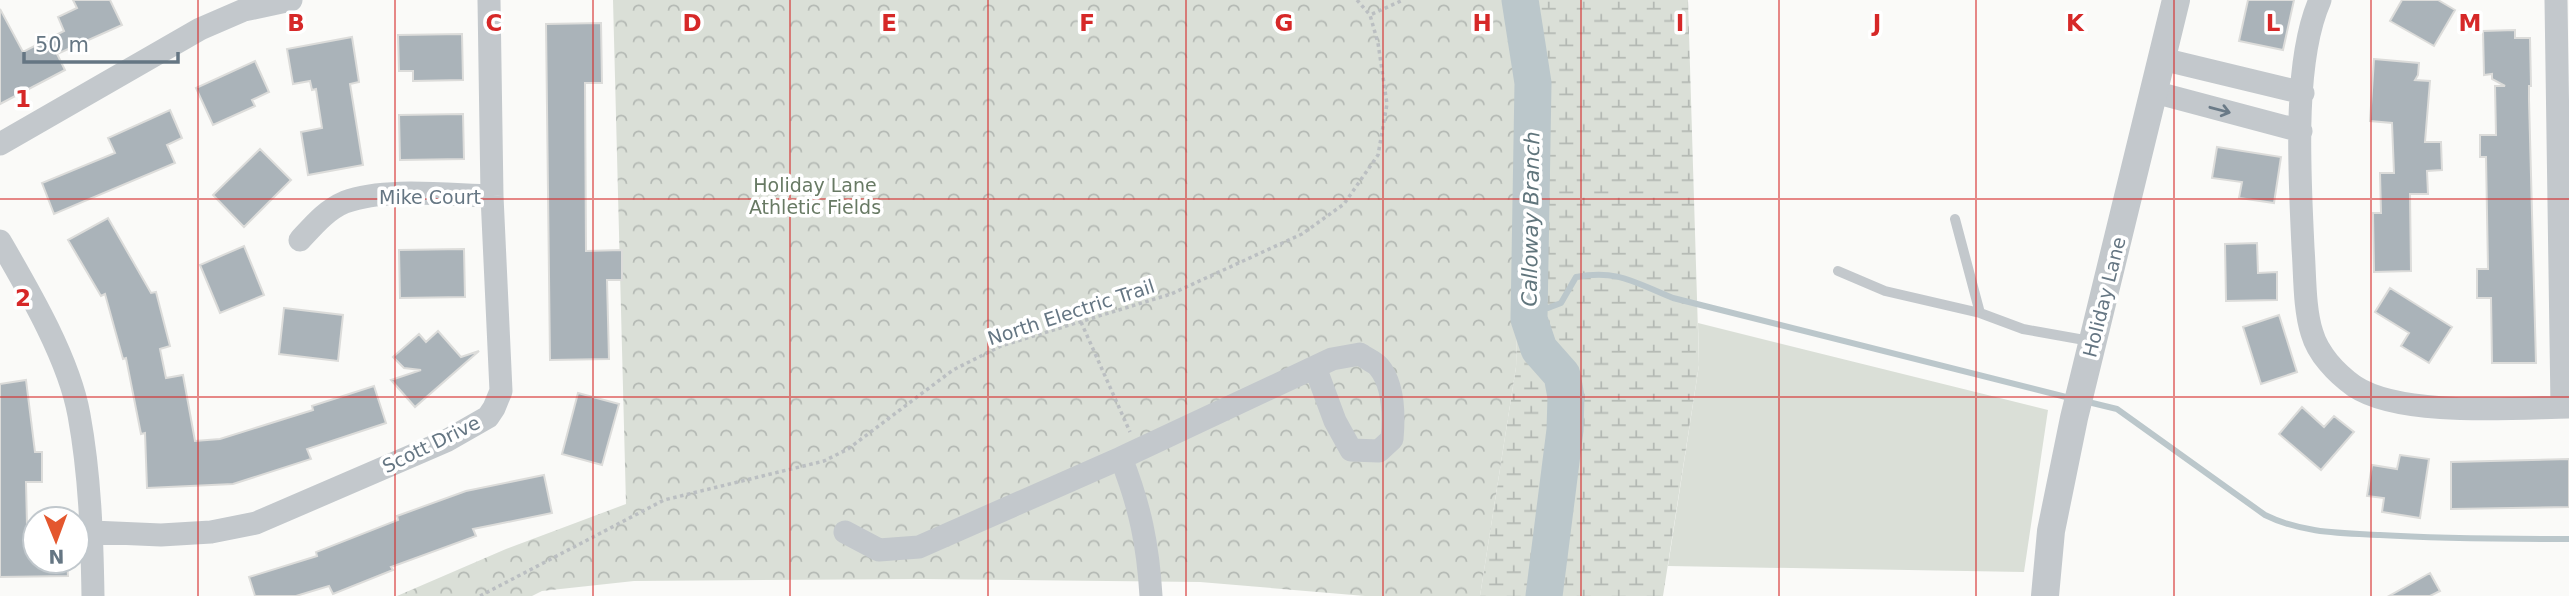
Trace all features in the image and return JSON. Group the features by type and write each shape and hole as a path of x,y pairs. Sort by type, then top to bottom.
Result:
{"street":[{"path":"0,144 201,29 244,10 291,0"},
{"name":"Scott Drive","path":"92,532 161,535 211,533 256,523 446,441 488,417 501,391 492,197 489,0"},
{"name":"Holiday Lane","path":"2045,596 2051,531 2074,418 2176,0"},
{"path":"2320,0 2304,65 2300,175 2311,331 2319,351 2338,373 2356,387 2378,397 2427,407 2566,407 2556,0"},
{"path":"2162,59 2303,93"},
{"path":"2154,92 2301,131"},
{"name":"Mike Court","path":"300,240 320,218 345,202 367,197 407,193 492,197"},
{"path":"0,241 61,359 79,414 92,532 93,596"},
{"path":"845,532 879,550 919,547 1129,454 1315,367"},
{"path":"1129,454 1149,559 1151,596"}],"lane":[{"path":"1955,219 1980,313"},
{"path":"1838,271 1885,291 1980,313 2023,329 2093,342"}],"path":[{"path":"1357,0 1370,15 1403,0"},
{"name":"North Electric Trail","path":"480,596 664,500 824,461 848,449 953,370 1001,346 1182,289 1302,234 1343,204 1378,155 1387,104 1378,43 1370,15"},
{"path":"1081,322 1129,454"}],"green space":[{"name":"Holiday Lane Athletic Fields","path":"613,0 1508,0 1524,90 1516,367 1480,596 1365,596 1200,582 922,579 634,581 542,591 532,596 397,596 506,549 626,504"},
{"path":"1508,0 1688,0 1699,365 1663,596 1480,596 1516,367 1524,90"},
{"path":"1698,323 2048,410 2024,572 1668,566 1699,365"}],"building":[{"path":"73,0 110,0 122,25 57,54 65,70 0,104 0,9 23,52 64,31 58,17 77,8"},
{"path":"2248,0 2294,0 2283,50 2239,41"},
{"path":"2402,0 2438,0 2455,10 2434,46 2390,21"},
{"path":"601,23 602,83 585,83 586,251 622,250 622,280 607,280 609,359 550,360 546,24"},
{"path":"2515,30 2515,38 2530,38 2529,100 2536,363 2492,363 2491,298 2477,298 2477,269 2488,269 2486,157 2480,157 2480,135 2496,135 2495,86 2505,86 2492,79 2492,74 2484,75 2483,31"},
{"path":"462,34 463,80 413,81 413,71 399,71 398,35"},
{"path":"352,37 359,82 350,84 363,165 308,175 301,132 322,128 316,89 312,90 310,81 293,84 287,49"},
{"path":"2374,59 2419,63 2415,80 2430,81 2425,142 2441,142 2442,170 2427,171 2428,194 2410,194 2411,271 2374,272 2373,213 2381,213 2380,173 2394,173 2392,123 2370,121"},
{"path":"255,61 269,92 252,100 255,106 213,125 196,88"},
{"path":"170,110 182,138 167,145 175,163 54,214 42,183 115,153 108,138"},
{"path":"463,114 464,159 400,160 399,115"},
{"path":"2217,147 2281,157 2274,203 2239,198 2242,182 2212,178"},
{"path":"260,149 291,180 244,227 213,195"},
{"path":"108,218 151,293 156,292 170,346 160,349 166,378 183,375 195,441 220,439 313,410 312,406 374,386 386,423 307,449 311,459 233,484 147,488 145,433 141,434 126,358 123,359 105,294 101,296 68,240"},
{"path":"2257,243 2258,273 2277,272 2277,300 2226,301 2225,244"},
{"path":"244,246 264,295 220,313 200,265"},
{"path":"464,249 465,297 400,298 399,250"},
{"path":"2390,288 2452,327 2429,363 2401,346 2409,333 2375,312"},
{"path":"284,308 343,315 338,361 279,354"},
{"path":"2279,315 2297,372 2261,384 2243,327"},
{"path":"438,331 461,357 479,351 415,407 391,380 421,370 404,368 393,357 419,334 426,342"},
{"path":"26,380 35,452 42,452 42,482 26,482 27,505 21,505 21,575 68,576 0,577 0,384"},
{"path":"578,393 619,404 602,465 562,454"},
{"path":"2302,407 2324,427 2334,416 2354,432 2321,470 2279,434"},
{"path":"2400,455 2429,459 2420,518 2382,512 2384,498 2367,496 2372,465 2397,469"},
{"path":"2569,459 2569,507 2451,509 2451,462"},
{"path":"544,475 552,513 473,529 476,536 391,567 393,570 333,594 329,586 296,596 255,596 249,577 317,556 316,552 398,520 397,516 466,491"},
{"path":"2430,573 2440,591 2430,596 2389,596"}],"waterway":[{"name":"Calloway Branch","path":"1520,0 1533,83 1529,319 1539,349 1562,375 1566,397 1565,430 1544,596"},
{"path":"1529,299 1534,304 1548,308 1561,303 1576,277 1615,276 1673,298 2070,398"},
{"path":"2084,401 2117,409 2265,515 2307,529 2404,536 2569,539"}]}
